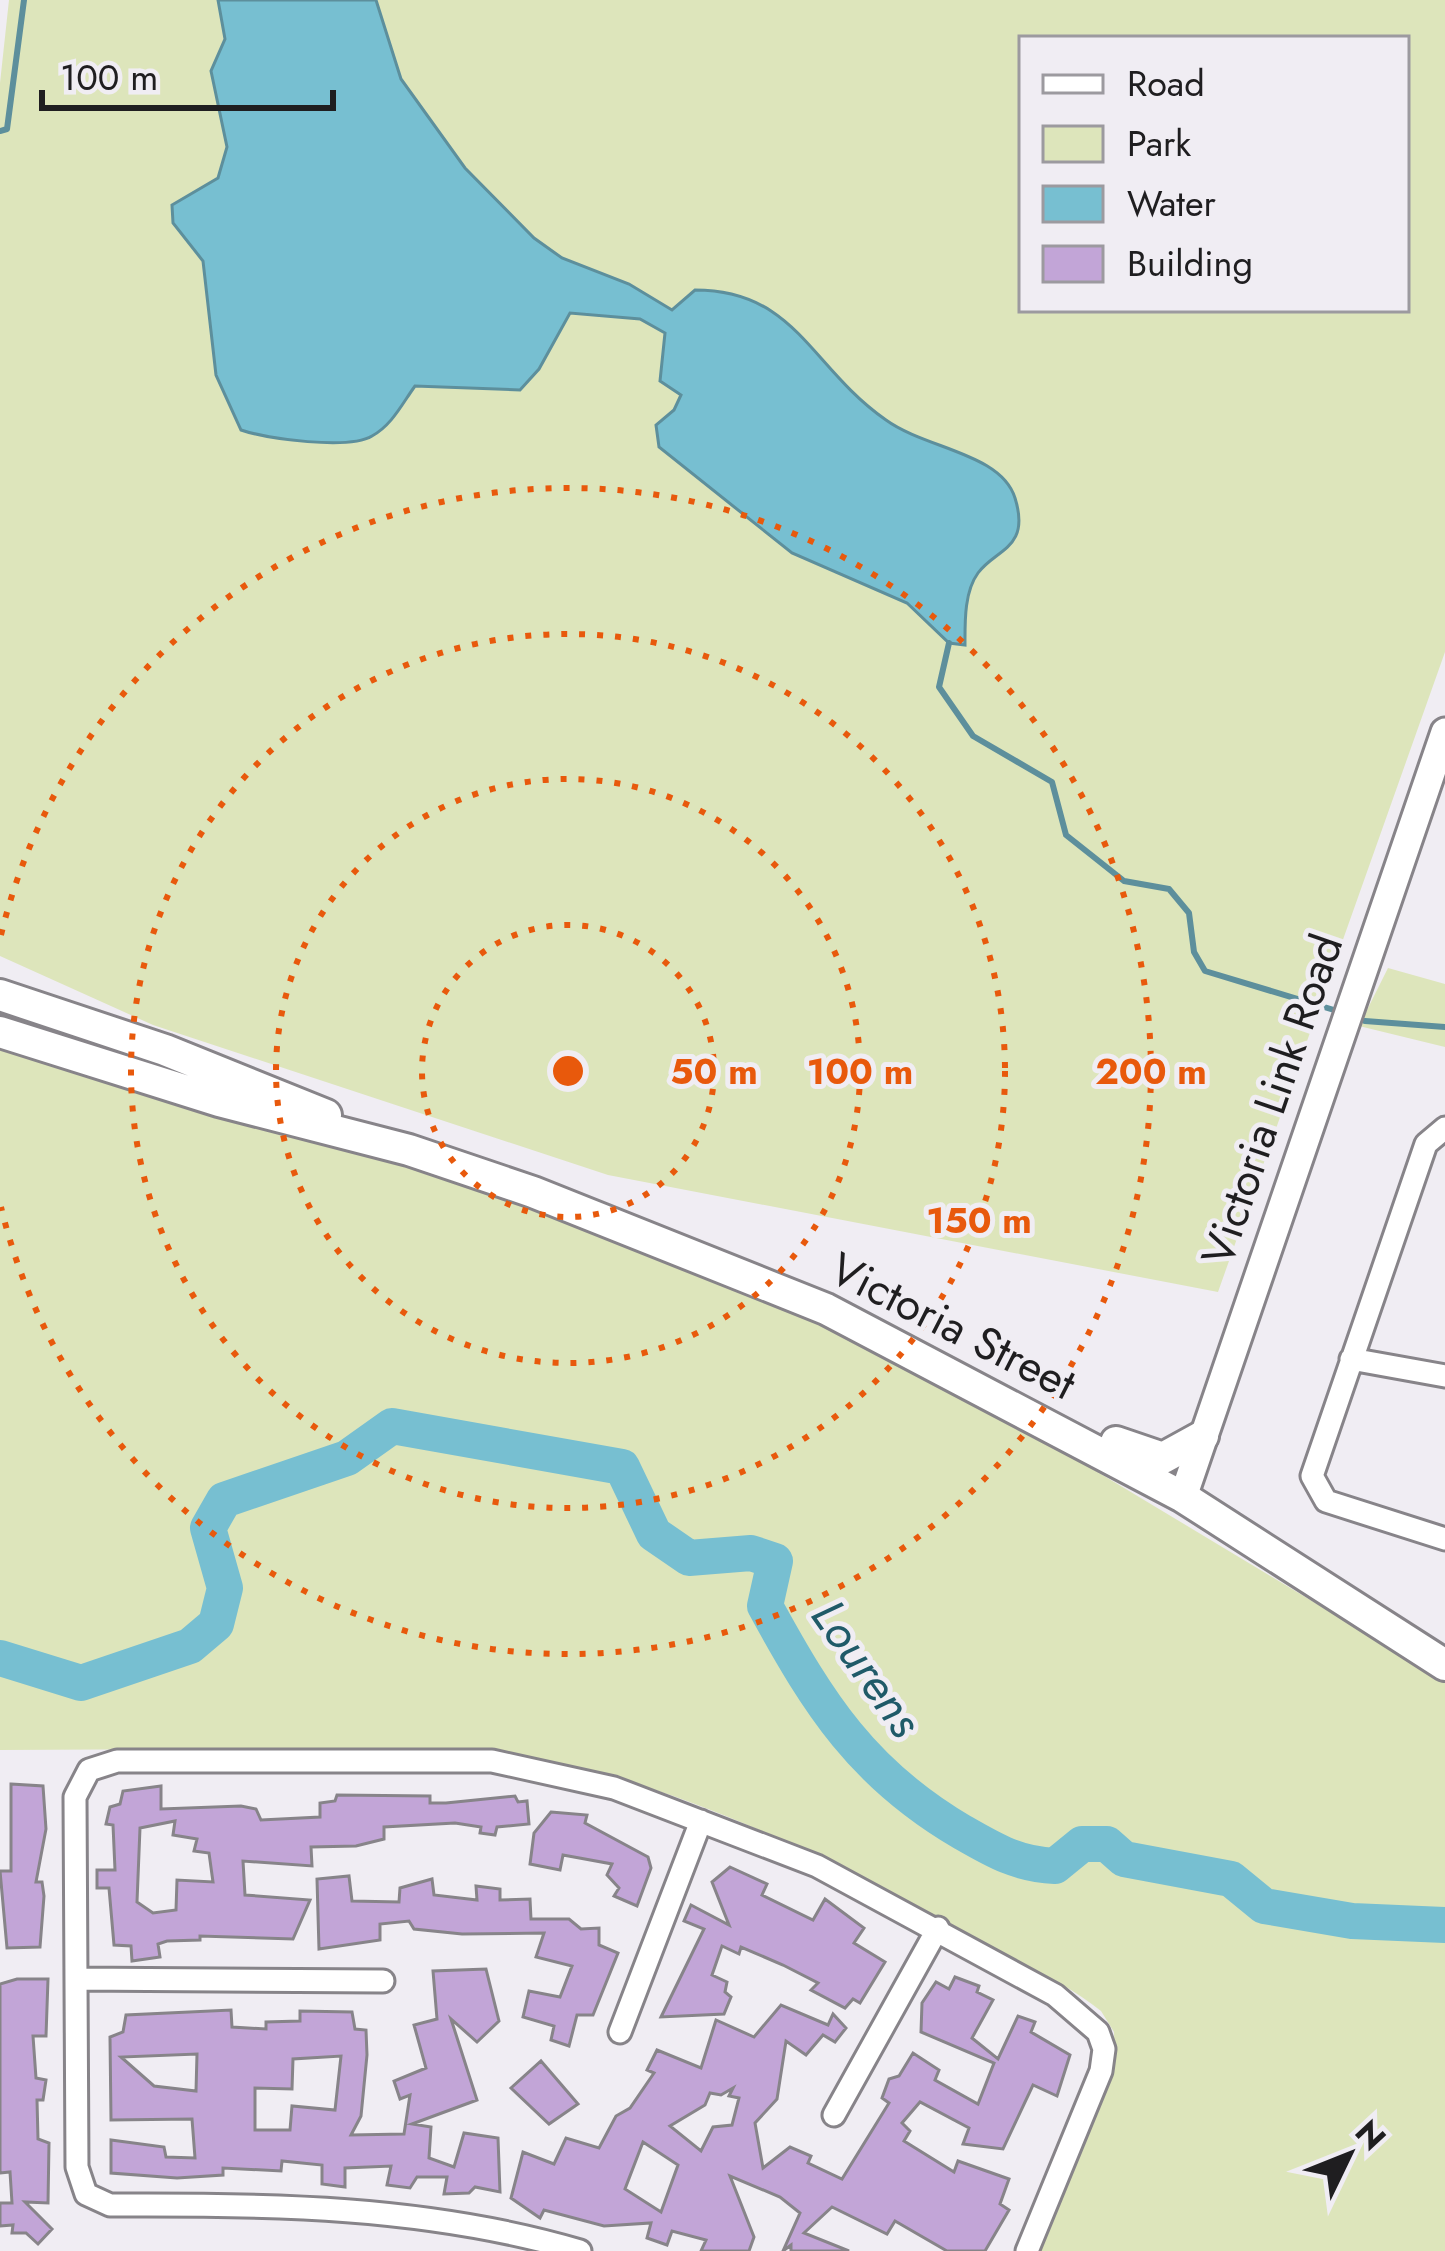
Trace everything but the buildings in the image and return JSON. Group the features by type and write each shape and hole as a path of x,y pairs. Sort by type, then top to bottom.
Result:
{"main road":[{"name":"Victoria Street","path":"0,995 279,1094 384,1142 718,1263 858,1323 1183,1497 1445,1665"},
{"name":"Victoria Street","path":"0,1032 219,1101 384,1142"},
{"path":"1026,1411 1059,1417 1147,1456 1177,1453 1203,1436"}],"street":[{"name":"Victoria Link Road","path":"1183,1497 1432,807 1445,731"},
{"path":"1445,1128 1426,1144 1312,1469 1315,1490 1333,1504 1445,1539"},
{"path":"1351,1359 1445,1376"},
{"path":"580,2251 465,2224 329,2209 96,2201 86,2194 77,2167 75,1797 82,1778 107,1762 492,1761 558,1772 817,1866 938,1928 1086,2016 1104,2049 1101,2072 1027,2251"},
{"path":"620,2032 701,1821"},
{"path":"834,2115 938,1928"},
{"path":"76,1979 382,1981"}],"green space":[{"path":"9,0 1445,0 1445,652 1218,1292 608,1175 153,1025 0,956 0,83"},
{"path":"1388,968 1445,984 1445,1047 1359,1026"},
{"path":"0,1045 311,1131 553,1209 789,1304 933,1373 1445,1681 1445,2251 1039,2251 1115,2064 1114,2032 1101,2011 1055,1981 849,1872 785,1841 654,1790 519,1756 449,1748 0,1750"}],"water":[{"path":"218,0 376,0 401,79 465,168 534,238 562,258 629,284 672,310 695,290 729,293 757,303 800,335 886,420 995,471 1015,498 1018,528 1009,546 973,581 965,645 949,643 907,603 792,553 659,447 656,425 674,410 681,395 660,381 665,333 640,319 570,313 539,369 520,390 415,386 385,426 361,440 308,442 241,430 216,375 203,261 173,223 172,205 218,178 227,147 211,71 225,39"}],"waterway":[{"path":"0,131 7,129 24,0"},
{"path":"949,643 939,687 973,736 1052,782 1066,835 1124,881 1169,889 1189,913 1194,952 1205,971 1334,1010"},
{"path":"1365,1021 1445,1027"},
{"name":"Lourens","path":"0,1658 81,1683 190,1646 216,1624 225,1588 208,1528 224,1500 347,1458 392,1426 622,1467 654,1534 689,1558 751,1553 775,1561 765,1606 825,1706 897,1786 974,1839 1018,1859 1055,1866 1082,1844 1107,1844 1124,1859 1231,1879 1264,1906 1352,1921 1445,1925"}]}
